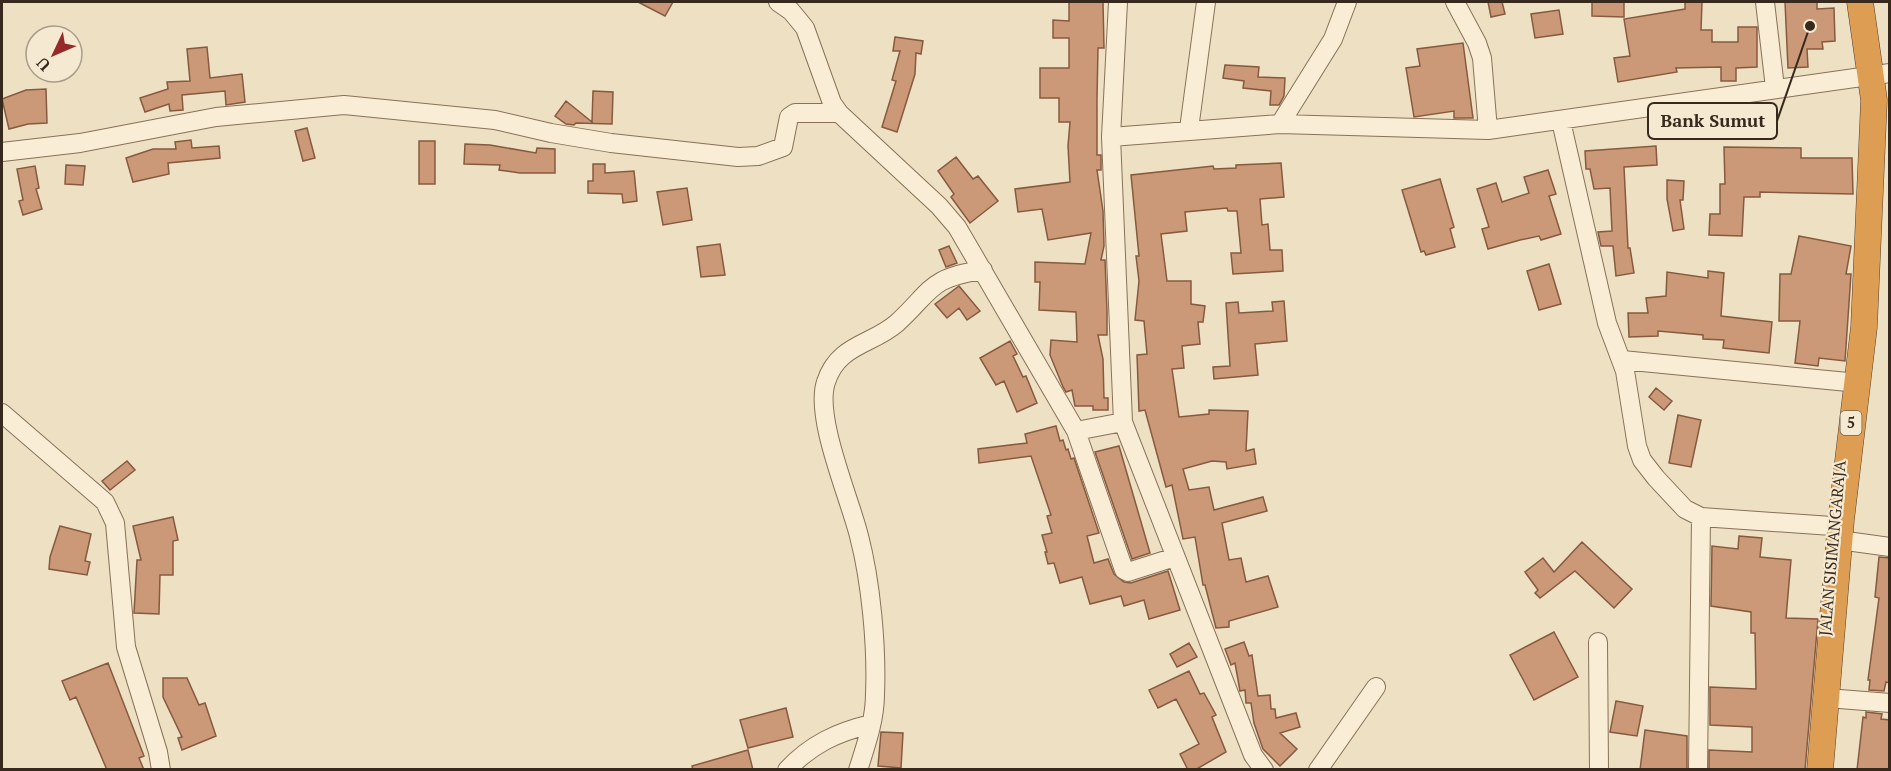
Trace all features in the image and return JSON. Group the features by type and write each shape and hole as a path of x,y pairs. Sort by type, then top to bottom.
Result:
{"highway":[{"name":"JALAN SISIMANGARAJA","path":"1820,770 1827,698 1835,533 1864,327 1874,100 1879,75 1860,2"},
{"name":"JALAN SISIMANGARAJA","path":"1812,770 1848,382 1856,327 1862,99 1879,75"}],"street":[{"path":"778,2 791,11 805,28 838,113 939,206 957,227 1076,431 1125,570 1128,572 1174,557"},
{"path":"1118,2 1111,137 1123,422 1253,754 1264,770"},
{"path":"1189,129 1206,2"},
{"path":"1280,124 1333,39 1347,2"},
{"path":"1455,2 1477,43 1482,58 1488,129"},
{"path":"1766,2 1775,88"},
{"path":"1111,137 1189,129 1256,128 1280,124 1488,129 1879,75"},
{"path":"2,152 80,143 216,117 344,105 495,120 551,134 738,158 766,154 783,147 789,117 795,113 838,113"},
{"path":"1561,120 1607,323 1622,360 1637,446 1642,460 1685,509 1701,517 1835,533 1890,547"},
{"path":"858,770 871,724 876,695 870,597 860,537 822,406 826,381 846,352 896,324 930,286 958,274 983,270"},
{"path":"1622,360 1848,382"},
{"path":"2,413 105,502 115,523 126,647 158,752 161,770"},
{"path":"1076,431 1123,422"},
{"path":"1698,770 1701,517"},
{"path":"1598,642 1599,770"},
{"path":"1318,770 1376,687"},
{"path":"1827,698 1890,704"},
{"path":"788,770 816,745 842,731 871,724"}],"building":[{"path":"638,2 673,2 665,16"},
{"path":"1069,2 1103,2 1104,48 1098,48 1097,98 1097,155 1101,155 1101,170 1097,170 1103,211 1104,246 1101,260 1105,260 1107,335 1098,335 1103,359 1104,398 1108,398 1108,410 1093,410 1093,406 1075,406 1072,390 1066,392 1063,387 1050,355 1051,340 1077,342 1076,312 1039,310 1040,282 1035,282 1035,262 1085,264 1091,233 1048,240 1042,209 1018,212 1015,189 1070,182 1068,146 1070,122 1059,122 1059,98 1040,98 1040,68 1069,68 1069,38 1053,38 1053,20 1069,21"},
{"path":"1488,2 1502,2 1505,14 1491,17"},
{"path":"1592,2 1624,2 1624,17 1592,16"},
{"path":"1685,2 1702,2 1701,30 1712,30 1712,42 1738,42 1738,27 1757,27 1757,67 1736,68 1736,81 1721,81 1721,67 1676,68 1677,72 1618,82 1614,58 1630,56 1624,19 1685,9"},
{"path":"1785,2 1817,2 1817,9 1834,8 1835,41 1822,42 1823,49 1807,49 1808,67 1788,68"},
{"path":"1559,10 1563,34 1535,38 1531,14"},
{"path":"895,37 923,41 921,54 916,53 915,74 897,132 882,127 896,81 892,80 900,51 893,51"},
{"path":"1463,43 1473,118 1454,118 1454,111 1414,117 1406,68 1420,66 1417,49"},
{"path":"207,47 210,78 242,74 245,102 226,105 225,91 182,95 183,110 170,111 169,104 145,112 140,98 168,89 167,82 190,81 187,49"},
{"path":"1225,65 1259,67 1258,77 1285,78 1284,96 1279,105 1270,105 1271,91 1243,88 1244,81 1223,78"},
{"path":"46,89 47,123 28,124 9,129 2,99 26,90"},
{"path":"593,91 613,92 612,124 566,124 555,116 566,101 592,122"},
{"path":"307,128 315,158 303,161 295,131"},
{"path":"191,140 192,148 219,146 220,158 168,163 169,174 133,182 126,158 153,149 176,149 175,142"},
{"path":"419,141 435,141 435,184 419,184"},
{"path":"465,144 490,145 536,153 537,148 555,149 555,173 520,173 499,170 500,165 464,164"},
{"path":"1656,146 1657,165 1624,167 1628,248 1630,248 1634,273 1616,276 1613,246 1601,246 1598,232 1612,231 1610,188 1594,189 1590,169 1586,169 1585,151"},
{"path":"1724,147 1801,148 1801,158 1852,158 1853,194 1760,192 1760,197 1744,197 1742,236 1709,235 1710,214 1720,214 1720,184 1725,184"},
{"path":"956,157 973,179 978,176 998,201 970,223 951,197 954,194 938,171"},
{"path":"1281,163 1284,197 1260,199 1262,225 1268,224 1270,250 1282,250 1283,271 1233,274 1231,253 1241,253 1237,211 1228,211 1227,208 1185,212 1187,231 1161,234 1167,281 1191,281 1191,304 1205,306 1203,322 1198,322 1200,344 1182,346 1184,368 1172,369 1179,417 1209,414 1209,410 1248,411 1246,451 1254,449 1256,464 1227,469 1226,462 1212,461 1183,469 1189,490 1209,487 1214,510 1263,497 1267,511 1222,523 1229,560 1241,558 1246,582 1268,576 1278,607 1229,621 1229,627 1216,628 1205,585 1203,585 1195,537 1183,539 1172,485 1166,487 1145,410 1139,411 1137,355 1147,354 1144,321 1135,320 1139,281 1136,256 1139,256 1131,175 1213,166 1214,169 1236,168 1236,165"},
{"path":"593,164 605,164 605,173 634,171 637,201 623,203 622,194 588,193 588,181 593,181"},
{"path":"66,165 85,166 83,185 65,184"},
{"path":"35,166 39,188 36,189 42,209 23,215 19,201 23,200 17,169"},
{"path":"1548,170 1556,194 1549,196 1561,234 1541,240 1539,236 1488,249 1482,229 1489,227 1477,189 1496,183 1502,202 1529,193 1524,177"},
{"path":"1440,179 1454,227 1450,229 1455,247 1426,255 1424,251 1421,252 1402,190"},
{"path":"1667,180 1684,181 1683,200 1680,200 1684,229 1673,231 1667,199"},
{"path":"687,188 692,220 663,225 657,192"},
{"path":"1799,236 1851,246 1846,274 1851,274 1845,361 1819,358 1818,366 1795,363 1800,321 1779,321 1780,274 1791,274"},
{"path":"720,244 725,275 701,277 697,247"},
{"path":"949,246 957,263 946,267 939,250"},
{"path":"1549,264 1561,304 1539,310 1527,271"},
{"path":"1708,271 1724,273 1721,316 1772,322 1769,353 1723,348 1724,340 1703,339 1703,335 1658,331 1658,336 1629,337 1628,313 1648,313 1646,298 1666,296 1667,272 1708,278"},
{"path":"959,286 980,311 967,320 959,308 947,318 935,304"},
{"path":"1284,301 1287,341 1255,344 1258,375 1214,379 1213,367 1230,366 1226,303 1238,302 1239,313 1273,311 1272,302"},
{"path":"1010,341 1017,354 1013,356 1023,377 1026,376 1037,403 1017,412 1004,381 996,385 980,358"},
{"path":"1656,388 1672,401 1664,410 1649,397"},
{"path":"1678,415 1701,420 1691,467 1669,463"},
{"path":"1056,426 1060,441 1063,440 1071,459 1074,458 1099,533 1087,536 1094,563 1108,559 1114,574 1124,582 1131,583 1168,571 1180,610 1149,619 1144,600 1124,606 1121,596 1090,604 1082,577 1060,583 1054,563 1048,564 1045,552 1047,552 1042,535 1052,533 1047,516 1051,515 1031,456 979,463 978,449 1027,443 1025,434"},
{"path":"1119,446 1150,553 1132,559 1095,452"},
{"path":"127,461 135,470 110,490 102,481"},
{"path":"173,517 178,540 173,541 173,575 160,575 159,614 134,613 137,560 141,560 133,526"},
{"path":"60,526 91,534 85,561 90,562 87,575 49,569 50,557"},
{"path":"1739,536 1762,538 1760,557 1791,560 1786,618 1818,619 1805,770 1709,770 1709,750 1752,752 1752,727 1710,725 1710,687 1756,689 1755,633 1751,633 1751,612 1711,606 1712,546 1738,549"},
{"path":"1582,542 1632,589 1614,608 1575,571 1540,598 1535,593 1538,590 1525,572 1543,558 1554,572"},
{"path":"1879,557 1890,558 1890,683 1886,682 1884,691 1869,690 1870,680 1868,680 1879,598 1875,597"},
{"path":"1554,632 1578,677 1534,700 1510,655"},
{"path":"1244,642 1249,656 1252,655 1258,696 1270,695 1271,709 1275,709 1276,718 1296,713 1300,727 1280,733 1297,749 1280,766 1263,749 1254,723 1251,703 1246,703 1245,690 1240,691 1235,663 1231,665 1225,649"},
{"path":"1189,643 1197,657 1177,667 1170,654"},
{"path":"108,663 144,756 139,758 144,770 107,770 76,697 70,700 62,681"},
{"path":"1189,671 1200,694 1204,693 1216,715 1212,717 1226,752 1195,770 1188,770 1180,754 1199,744 1176,699 1158,708 1149,690"},
{"path":"163,678 187,678 199,705 205,703 216,736 182,750 178,738 182,737 163,697"},
{"path":"1616,701 1643,706 1637,736 1610,732"},
{"path":"786,708 793,737 748,748 740,720"},
{"path":"1866,712 1882,714 1881,719 1890,720 1890,770 1857,770 1863,717 1866,718"},
{"path":"1645,730 1687,736 1687,770 1640,770"},
{"path":"881,732 903,733 901,768 878,766"},
{"path":"748,750 753,770 693,770 692,766"}],"place":[{"name":"Bank Sumut","path":"1810,26"}]}
